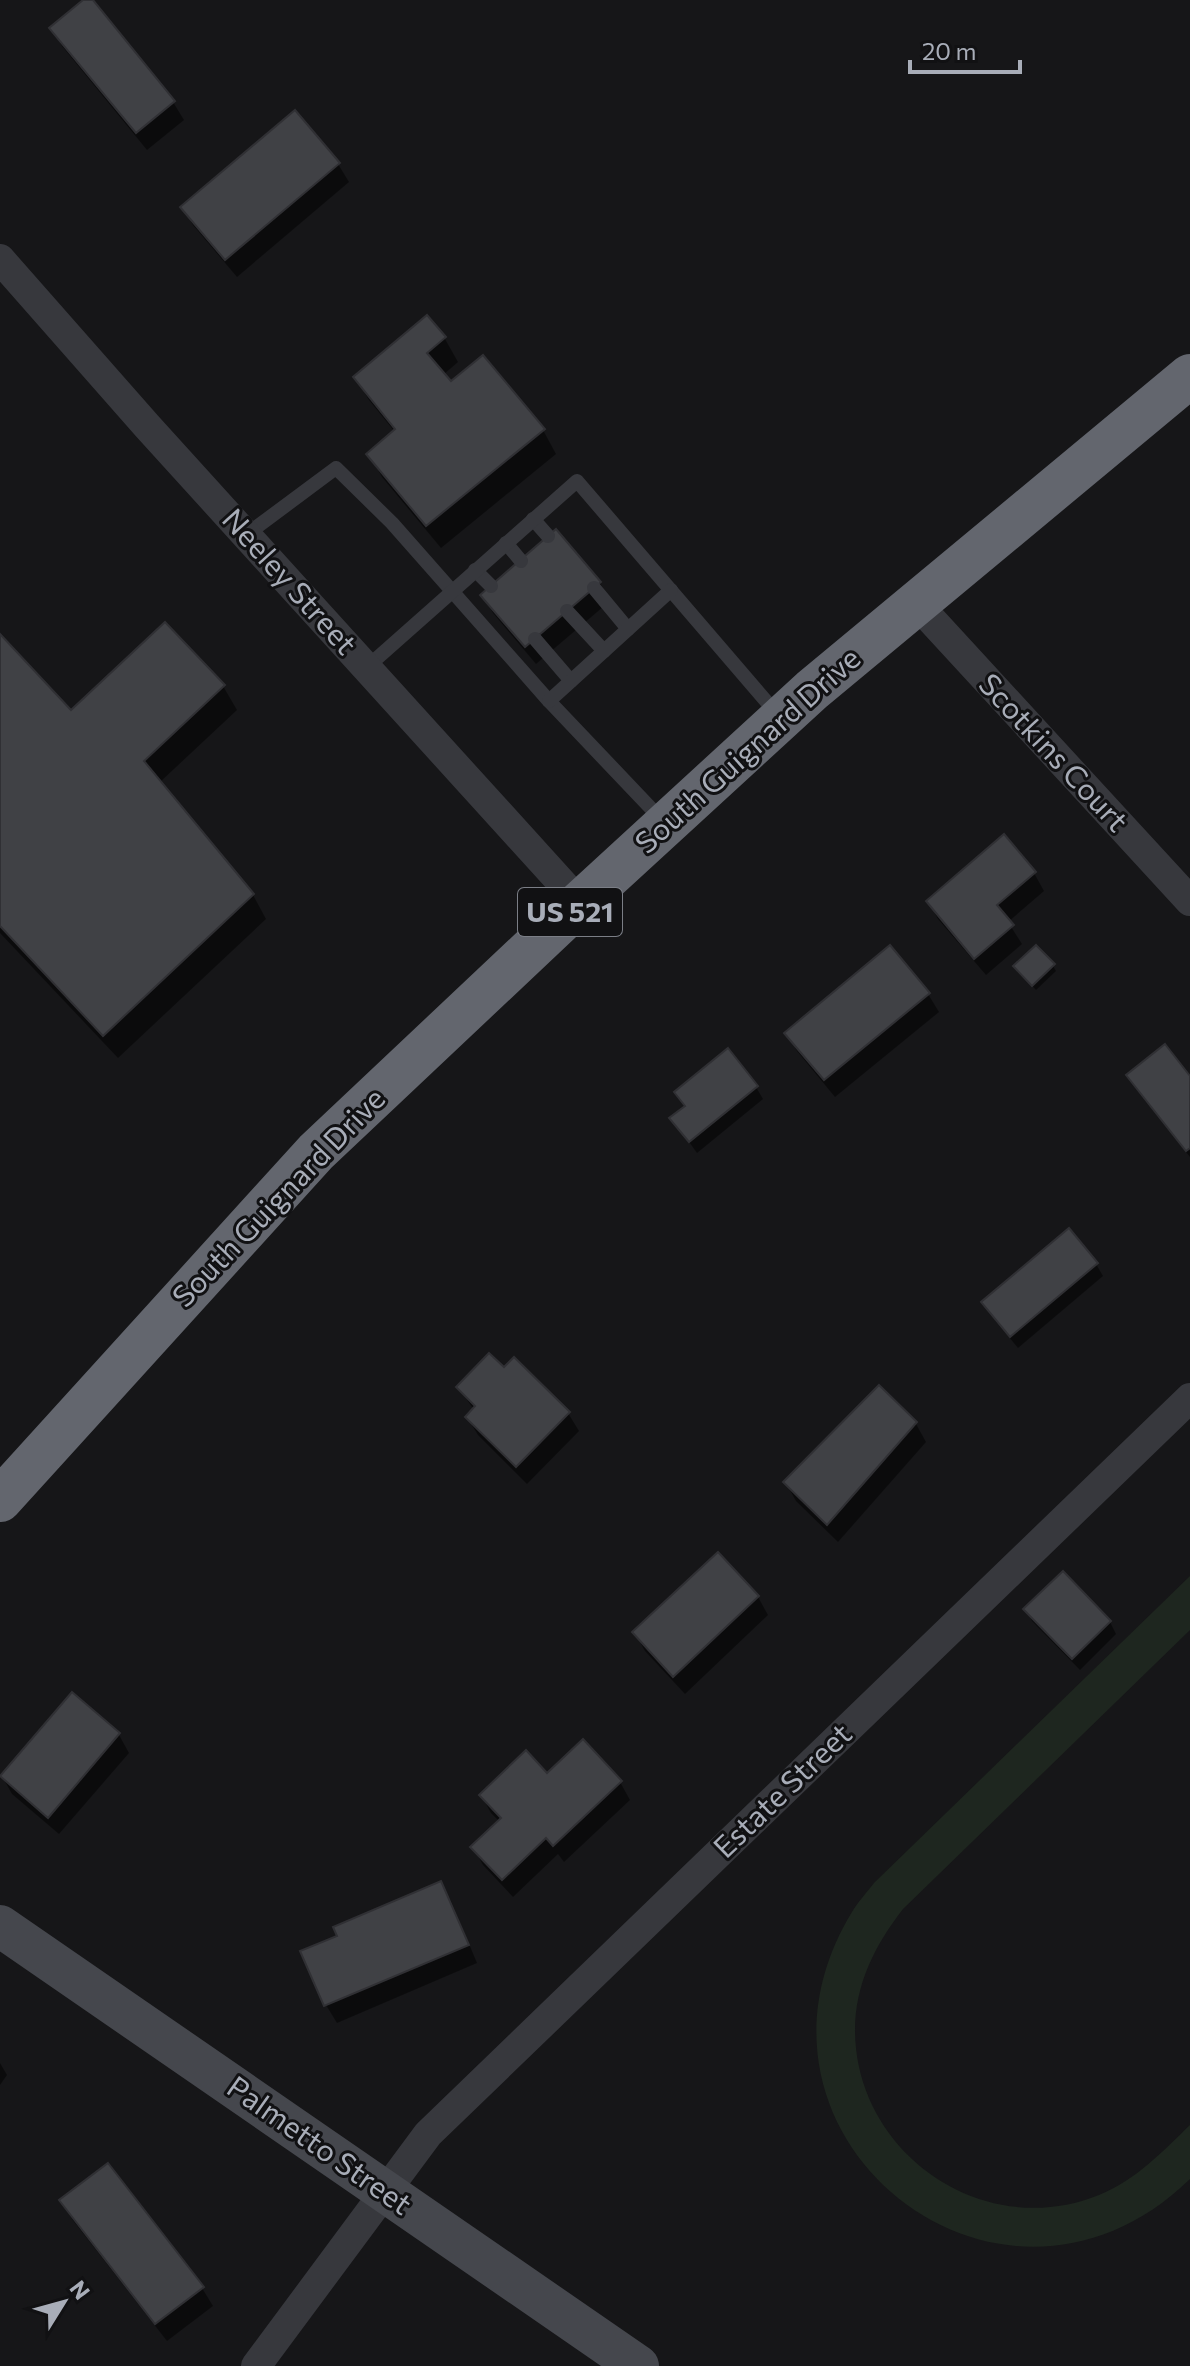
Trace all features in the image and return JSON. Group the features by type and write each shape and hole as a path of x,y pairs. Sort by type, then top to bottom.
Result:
{"highway":[{"name":"South Guignard Drive","path":"0,1500 316,1152 781,719 1190,376"}],"street":[{"name":"Neeley Street","path":"0,259 580,903"},
{"name":"Scotkins Court","path":"916,603 1190,901"},
{"name":"Estate Street","path":"256,2366 428,2134 1190,1398"},
{"name":"Palmetto Street","path":"0,1926 638,2366"}],"lane":[{"path":"246,535 336,468 392,523 549,701 666,824"},
{"path":"366,668 577,481 781,719"},
{"path":"533,519 548,536"},
{"path":"506,543 521,561"},
{"path":"475,570 491,586"},
{"path":"594,588 628,629"},
{"path":"549,701 671,590"},
{"path":"567,611 604,651"},
{"path":"535,639 571,681"}],"shaded area":[{"path":"1190,1576 1190,1630 903,1909 868,1966 859,1997 855,2031 861,2075 877,2115 902,2149 934,2177 972,2196 1012,2206 1056,2206 1099,2195 1137,2173 1190,2125 1190,2179 1115,2230 1038,2247 964,2235 899,2198 849,2143 821,2074 820,1995 852,1912 874,1883"}],"building":[{"path":"83,0 93,0 175,101 136,133 49,28"},
{"path":"295,110 340,163 225,260 180,207"},
{"path":"427,315 446,337 427,353 451,381 483,355 545,429 426,526 366,454 395,429 353,377"},
{"path":"556,529 601,582 525,647 480,595"},
{"path":"165,622 225,685 144,761 254,894 103,1036 0,926 0,634 71,710"},
{"path":"1004,834 1036,872 997,905 1014,925 974,959 926,901"},
{"path":"890,945 930,993 824,1080 784,1033"},
{"path":"1036,945 1055,964 1032,986 1013,966"},
{"path":"1165,1044 1190,1076 1190,1148 1186,1151 1126,1075"},
{"path":"728,1048 758,1086 689,1142 669,1118 685,1106 674,1092"},
{"path":"1069,1228 1098,1263 1010,1337 981,1302"},
{"path":"489,1353 504,1367 514,1357 570,1412 516,1467 465,1417 475,1406 456,1387"},
{"path":"879,1385 917,1422 827,1525 783,1482"},
{"path":"718,1552 759,1596 673,1677 632,1632"},
{"path":"1063,1571 1111,1621 1072,1659 1023,1609"},
{"path":"72,1692 120,1733 48,1818 0,1776"},
{"path":"583,1739 622,1781 553,1846 546,1838 502,1880 470,1847 501,1818 479,1795 526,1750 547,1773"},
{"path":"441,1881 469,1945 324,2006 300,1951 337,1936 333,1927"},
{"path":"108,2163 204,2287 155,2324 59,2200"}]}
